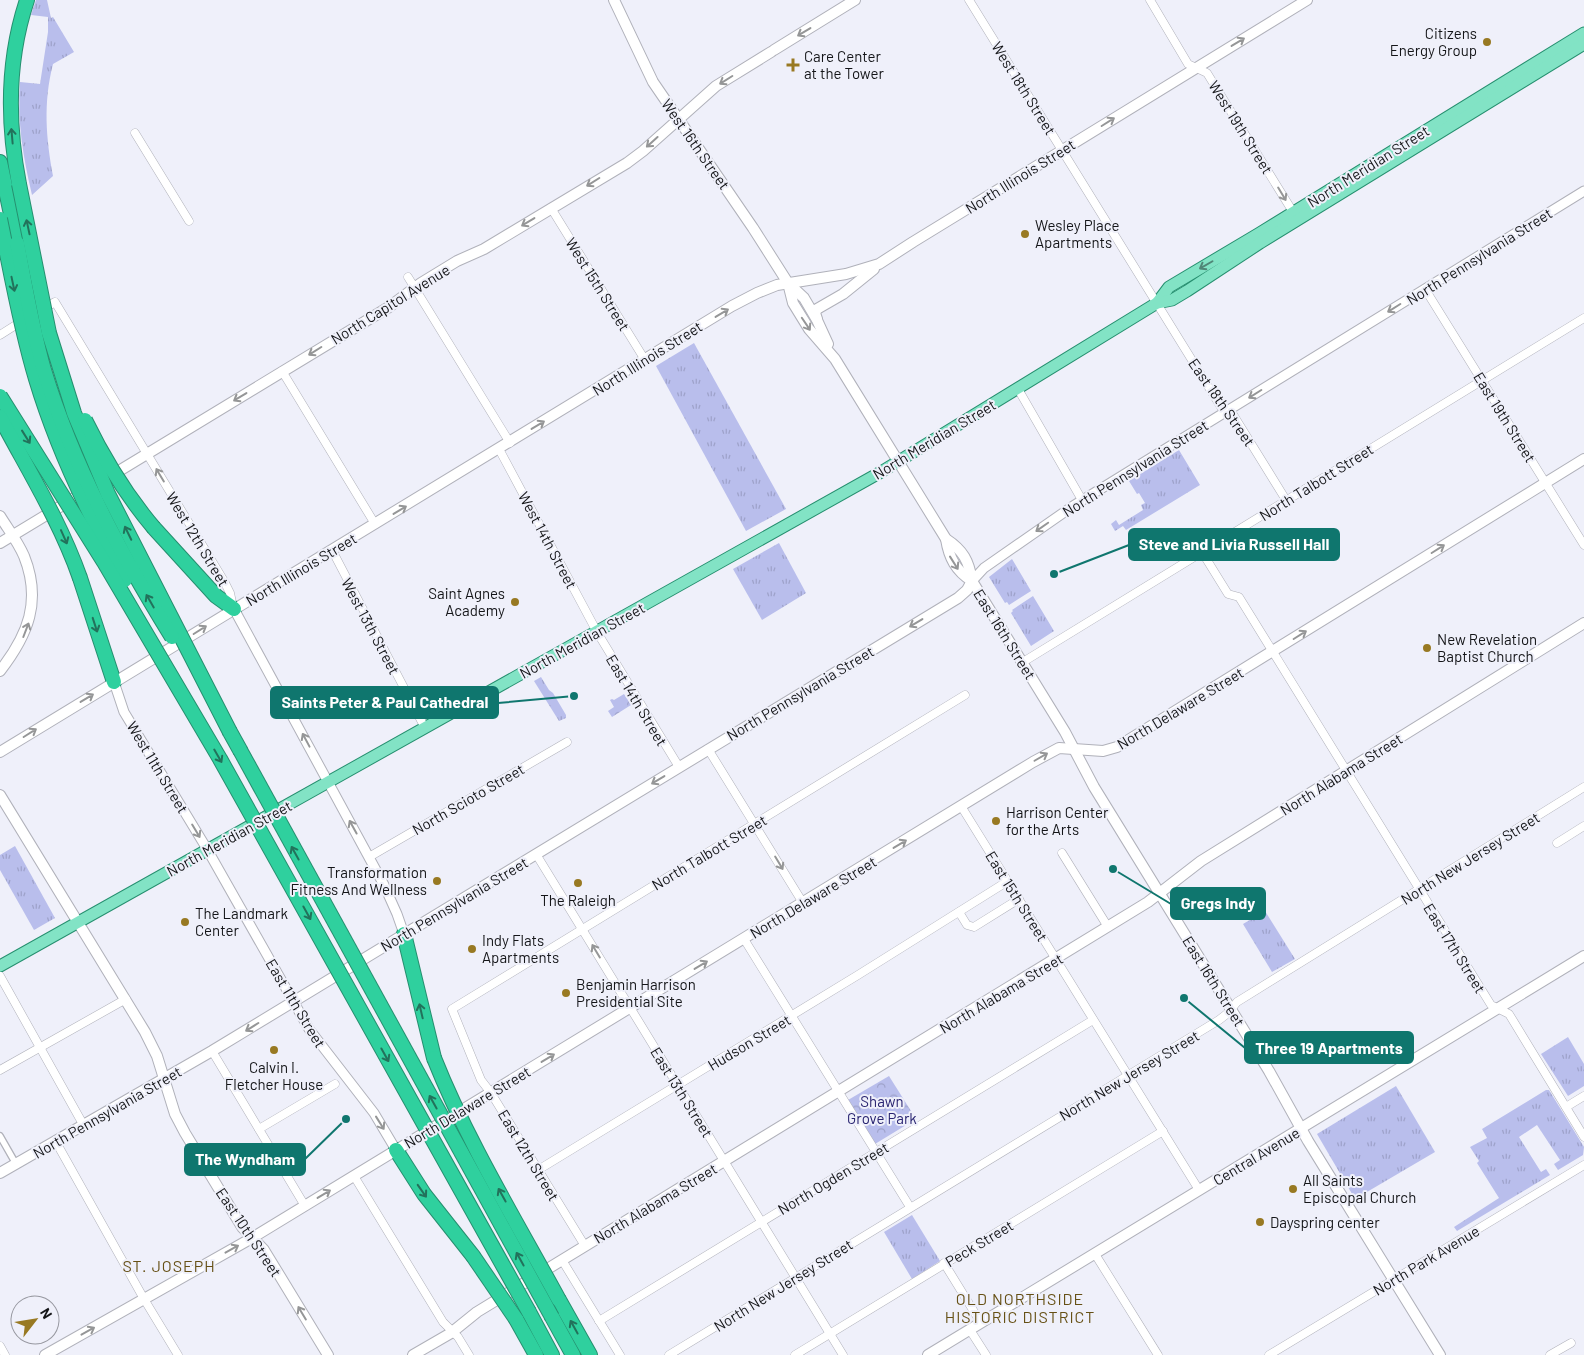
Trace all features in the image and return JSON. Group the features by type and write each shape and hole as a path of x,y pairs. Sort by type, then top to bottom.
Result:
{"highway":[{"path":"27,0 20,22 13,59 10,103 12,141 42,299 56,360 74,413 98,471 142,561 230,732 573,1355"},
{"path":"0,162 37,342 57,410 77,462 102,515 155,611 230,732"},
{"path":"0,219 28,350 43,401 60,448 94,521 203,729"},
{"path":"56,360 110,468 132,500 154,528 216,596 234,609"},
{"path":"0,396 104,562 203,729 552,1355"},
{"path":"0,417 69,546 114,682"},
{"path":"404,934 434,1058 445,1086 590,1355"},
{"path":"396,1150 424,1194 500,1293 536,1355"}],"main road":[{"name":"West 16th Street","path":"614,0 650,76 751,223 788,283 804,298 818,320 835,359 898,462"},
{"name":"North Capitol Avenue","path":"0,544 389,307 415,287 457,261 484,249 635,157 716,86 855,0"},
{"name":"North Illinois Street","path":"0,752 750,296 788,283 846,274 879,264 1307,0"},
{"name":"North Meridian Street","path":"1157,303 1166,289 1584,33"},
{"name":"North Meridian Street","path":"0,966 898,462 1157,303 1172,300 1187,291 1242,253 1584,44"},
{"path":"818,320 815,313 817,309 843,294 879,264"},
{"name":"West 16th Street","path":"788,283 793,303 809,329 835,359"},
{"name":"North Delaware Street","path":"45,1355 252,1238 1052,751 1058,748 1104,750 1117,748 1584,459"},
{"name":"East 16th Street","path":"898,462 946,539 958,547 970,567 972,581 1062,727 1094,787 1269,1071 1300,1129 1440,1355"},
{"path":"0,516 24,556 32,588 32,607 27,628 20,644 0,671"},
{"name":"North Pennsylvania Street","path":"0,1173 164,1080 958,598 967,590 972,581"},
{"name":"North Alabama Street","path":"413,1355 453,1332 477,1312 1108,927 1160,894 1201,861 1584,623"},
{"name":"East 10th Street","path":"0,795 126,999 154,1048 176,1114 185,1133 242,1227 264,1250 328,1355"},
{"name":"Central Avenue","path":"928,1355 1584,956"}],"street":[{"name":"West 18th Street","path":"969,0 1157,303"},
{"name":"West 19th Street","path":"1150,0 1188,64 1204,71 1209,76 1293,212"},
{"path":"135,133 189,221"},
{"name":"North Pennsylvania Street","path":"972,581 984,568 1082,500 1584,191"},
{"name":"West 15th Street","path":"551,208 645,360"},
{"path":"408,276 510,443"},
{"name":"East 19th Street","path":"1425,289 1584,545"},
{"name":"West 12th Street","path":"0,335 56,302 224,581 230,593 234,609 328,783"},
{"name":"East 18th Street","path":"1157,303 1220,405 1234,416 1286,500"},
{"name":"North Talbott Street","path":"1023,662 1584,318"},
{"path":"282,371 375,524"},
{"path":"1018,388 1082,500"},
{"name":"West 14th Street","path":"500,449 596,632"},
{"name":"West 13th Street","path":"332,550 425,728"},
{"name":"East 17th Street","path":"1202,552 1228,594 1240,597 1491,1005 1509,1014 1584,1137"},
{"name":"East 14th Street","path":"596,632 678,767"},
{"name":"West 11th Street","path":"114,682 124,712 207,849"},
{"name":"North Talbott Street","path":"452,1008 965,695"},
{"name":"North Scioto Street","path":"369,857 567,742"},
{"path":"708,749 803,903"},
{"path":"328,783 388,892 404,934"},
{"name":"North New Jersey Street","path":"669,1355 1224,1017 1241,1000 1584,787"},
{"name":"East 15th Street","path":"961,806 1199,1190"},
{"path":"1557,843 1583,828"},
{"name":"East 11th Street","path":"207,849 309,1029 374,1113 396,1150"},
{"path":"1062,853 1108,927"},
{"name":"East 13th Street","path":"536,854 843,1355"},
{"name":"Hudson Street","path":"538,1170 792,1016 1008,881"},
{"path":"959,912 967,925 974,926 1019,899"},
{"path":"744,939 910,1207"},
{"path":"0,976 84,1126"},
{"path":"0,1070 126,999"},
{"name":"East 12th Street","path":"452,1008 481,1080 491,1093 585,1246"},
{"name":"North Ogden Street","path":"599,1321 1094,1020"},
{"path":"212,1051 305,1206"},
{"path":"259,1129 335,1084"},
{"path":"1566,1107 1584,1096"},
{"name":"Peck Street","path":"795,1355 1163,1131"},
{"path":"0,1136 16,1164"},
{"path":"56,1142 144,1299 178,1355"},
{"name":"North Park Avenue","path":"1269,1355 1584,1165"},
{"path":"354,1176 443,1322 459,1338 469,1355"},
{"path":"1095,1254 1158,1355"},
{"path":"562,1260 620,1355"},
{"path":"944,1263 981,1323"},
{"path":"970,1330 986,1355"},
{"path":"1550,1355 1571,1343"},
{"path":"0,1346 5,1355"}],"green space":[{"path":"36,0 47,0 51,18 53,17 74,52 53,64 48,93 47,120 53,176 32,195 22,139 19,96 20,82 40,84 48,32 48,17 31,15"},
{"path":"694,343 786,509 746,531 656,366"},
{"path":"1179,450 1200,485 1126,530 1123,526 1115,531 1111,524 1116,520 1119,525 1143,510 1141,505 1145,503 1129,481"},
{"path":"779,543 806,593 762,620 733,569"},
{"path":"1012,559 1031,591 1009,605 1007,602 1005,603 989,577"},
{"path":"1033,596 1054,631 1031,646 1011,613 1012,610"},
{"path":"541,677 553,693 566,718 559,721 534,681"},
{"path":"624,694 631,705 612,717 608,711 614,707 610,700 614,700"},
{"path":"15,846 55,918 34,930 0,870 0,855"},
{"path":"1265,911 1295,959 1272,972 1243,924"},
{"path":"1568,1037 1584,1064 1584,1086 1568,1096 1541,1054"},
{"name":"Shawn Grove Park","path":"889,1076 916,1119 875,1144 848,1100"},
{"path":"1396,1086 1435,1152 1355,1199 1317,1134"},
{"path":"1546,1090 1549,1090 1584,1147 1583,1155 1558,1170 1554,1164 1560,1160 1537,1125 1519,1137 1541,1172 1546,1169 1550,1175 1457,1231 1454,1227 1499,1198 1477,1163 1479,1161 1470,1147 1487,1138 1482,1129"},
{"path":"912,1215 940,1261 912,1279 884,1232"}],"place":[{"name":"Citizens Energy Group","path":"1487,42"},
{"name":"Care Center at the Tower","path":"793,65"},
{"name":"Wesley Place Apartments","path":"1025,234"},
{"name":"Steve and Livia Russell Hall","path":"1054,574"},
{"name":"Saint Agnes Academy","path":"515,602"},
{"name":"New Revelation Baptist Church","path":"1427,648"},
{"name":"Saints Peter & Paul Cathedral","path":"574,696"},
{"name":"Harrison Center for the Arts","path":"996,821"},
{"name":"Gregs Indy","path":"1113,869"},
{"name":"Transformation Fitness And Wellness","path":"437,881"},
{"name":"The Raleigh","path":"578,883"},
{"name":"The Landmark Center","path":"185,922"},
{"name":"Indy Flats Apartments","path":"472,949"},
{"name":"Benjamin Harrison Presidential Site","path":"566,993"},
{"name":"Three 19 Apartments","path":"1184,998"},
{"name":"Calvin I. Fletcher House","path":"274,1050"},
{"name":"The Wyndham","path":"346,1119"},
{"name":"All Saints Episcopal Church","path":"1293,1189"},
{"name":"Dayspring center","path":"1260,1222"}],"district":[{"name":"ST. JOSEPH","path":"169,1265"},
{"name":"OLD NORTHSIDE HISTORIC DISTRICT","path":"1020,1307"}]}
